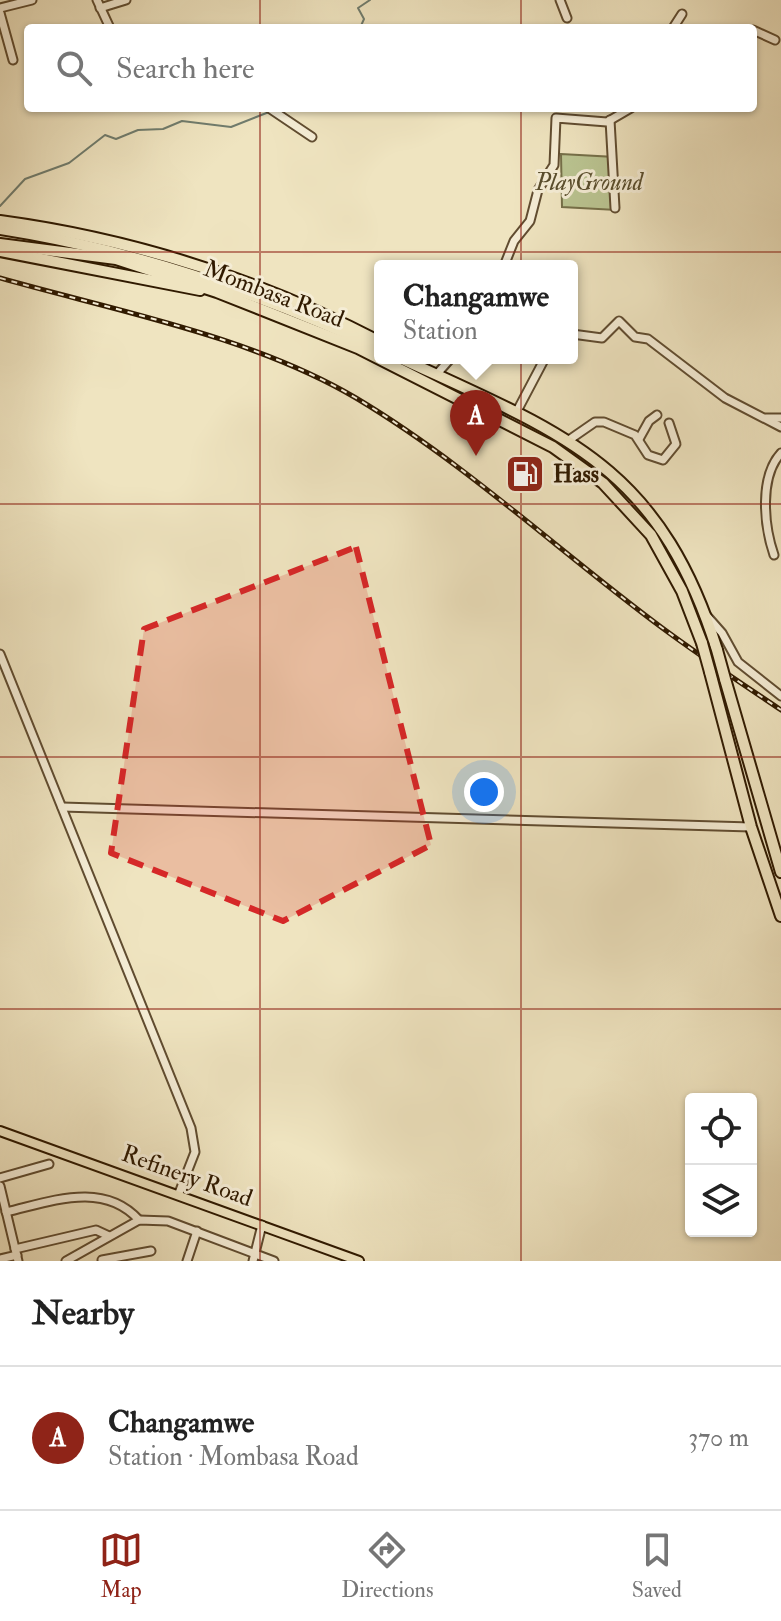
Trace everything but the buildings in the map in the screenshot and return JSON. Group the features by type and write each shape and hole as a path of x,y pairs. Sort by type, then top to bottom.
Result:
{"highway":[{"path":"0,221 65,230 188,262 294,300 374,339"},
{"name":"Mombasa Road","path":"0,229 103,247 147,259 273,303 374,346"},
{"name":"Mombasa Road","path":"0,244 116,259 217,292 374,356"},
{"path":"0,251 128,274 172,287 217,292"},
{"name":"Mombasa Road","path":"390,364 553,447 585,468 651,535 682,591 702,643 751,827 781,916"},
{"path":"413,364 569,440 602,463 651,514 673,546 707,616 781,872"}],"main road":[{"name":"Refinery Road","path":"0,1131 179,1193 359,1261"}],"street":[{"path":"13,60 0,11 32,0"},
{"path":"108,24 98,4 126,0"},
{"path":"560,0 567,18"},
{"path":"676,24 682,14"},
{"path":"757,32 775,40"},
{"path":"275,112 312,137"},
{"path":"506,260 514,242 528,223 538,190 554,165 555,119 610,120 624,112"},
{"path":"610,120 615,208"},
{"path":"578,335 602,338 619,321 635,337 648,339 725,398 781,427"},
{"path":"436,375 446,364"},
{"path":"516,413 542,364"},
{"path":"639,439 649,421 657,415"},
{"path":"760,418 781,418"},
{"path":"569,440 599,421 639,439 648,455 663,460 676,444 669,423"},
{"path":"774,555 768,528 767,488 773,465 781,453"},
{"path":"707,616 722,633 738,663 781,696"},
{"path":"0,654 194,1139 195,1152 179,1193"},
{"path":"62,807 751,827"},
{"path":"0,1178 49,1164"},
{"path":"0,1189 5,1219 17,1255"},
{"path":"5,1219 80,1194 114,1203 139,1220"},
{"path":"66,1261 139,1220 168,1221 254,1257 274,1261"},
{"path":"254,1257 262,1225"},
{"path":"0,1259 96,1230 109,1236"},
{"path":"187,1261 197,1231"},
{"path":"96,1245 102,1261 151,1251"}],"highlighted area":[{"path":"356,547 431,845 283,921 111,853 144,629"}],"green space":[{"name":"PlayGround","path":"561,154 615,157 616,210 562,207"}],"waterway":[{"path":"362,24 364,19 358,8 370,0"},
{"path":"0,206 25,179 69,163 105,135 116,139 138,130 163,129 182,121 231,127 269,112"}],"railway":[{"path":"0,278 228,341 315,376 356,398 474,479 661,627 781,710"}],"place":[{"name":"Changamwe","path":"476,456"},
{"name":"Hass","path":"525,474"}]}
